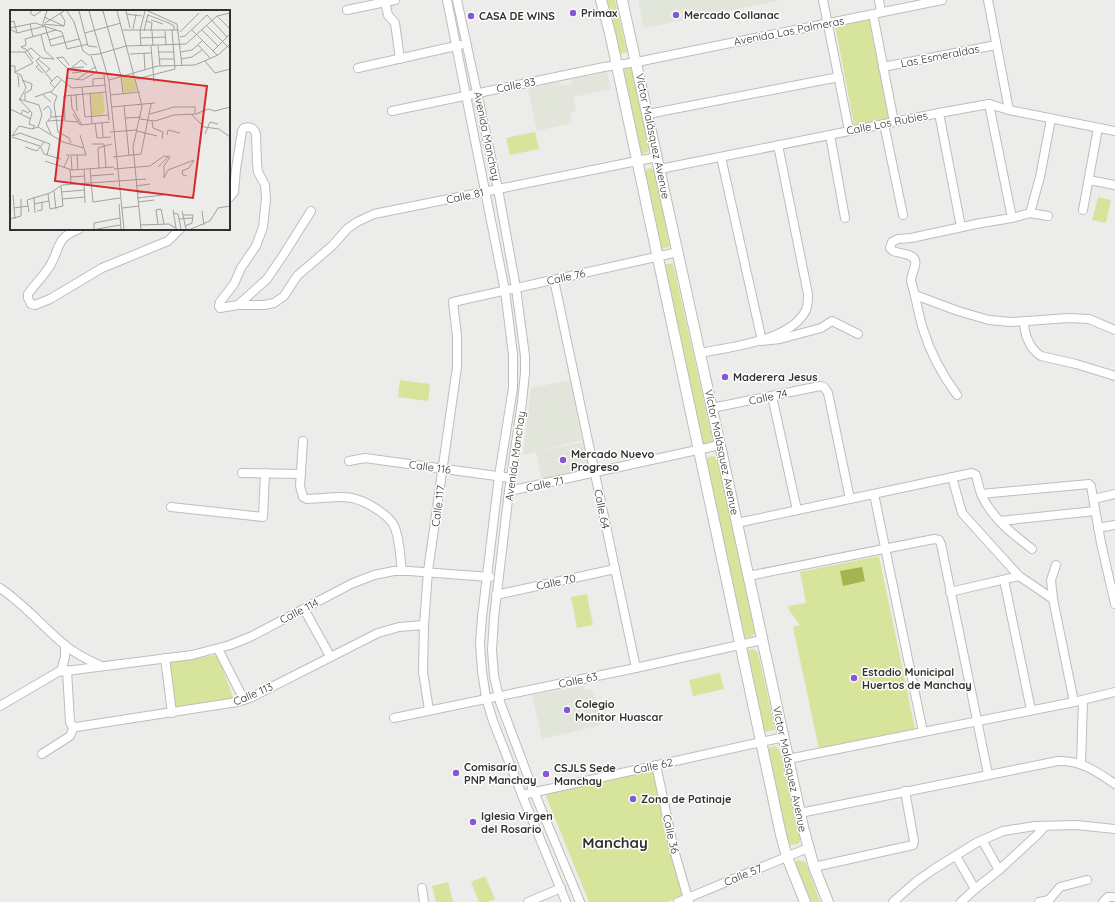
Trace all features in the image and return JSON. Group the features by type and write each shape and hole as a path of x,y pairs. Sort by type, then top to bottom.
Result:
{"main road":[{"name":"Víctor Malásquez Avenue","path":"601,0 617,65 783,843 805,902"},
{"name":"Víctor Malásquez Avenue","path":"622,0 800,813 808,848 828,902"}],"street":[{"path":"347,10 395,0"},
{"name":"Avenida Manchay","path":"447,0 505,290 512,342 513,379 499,476 481,626 480,651 482,671 486,698 493,721 566,902"},
{"name":"Avenida Manchay","path":"457,0 498,189 516,288 526,368 496,595 492,654 494,676 498,697 534,792 580,902"},
{"path":"823,0 849,130"},
{"path":"879,0 877,13 883,67 894,122"},
{"name":"Avenida Las Palmeras","path":"617,65 942,0"},
{"path":"988,0 1009,110"},
{"path":"385,2 388,15 395,23 400,59"},
{"path":"358,68 467,44"},
{"name":"Las Esmeraldas","path":"883,67 996,44"},
{"name":"Calle 83","path":"392,111 478,92 617,65"},
{"path":"648,114 838,76"},
{"path":"989,104 1012,218"},
{"name":"Calle Los Rubies","path":"660,169 849,130 989,104 1051,119 1115,131"},
{"path":"939,113 961,227"},
{"path":"1030,213 1040,177 1051,119"},
{"path":"884,124 903,215"},
{"name":"Calle 81","path":"230,197 234,192 242,131 244,128 250,127 256,134 258,172 265,185 266,199 264,227 256,246 241,268 234,284 219,304 220,308 238,305 264,306 274,303 284,296 296,276 333,245 347,229 357,222 374,214 657,157"},
{"path":"1083,210 1098,128"},
{"path":"830,135 845,218"},
{"path":"762,341 796,322 806,310 808,303 808,294 778,145"},
{"path":"721,157 762,341"},
{"path":"1089,180 1115,185"},
{"path":"238,305 267,279 311,211"},
{"path":"957,395 940,368 927,340 911,281 911,274 916,261 914,257 909,254 892,251 890,248 892,242 898,239 1012,218 1030,213 1048,216"},
{"path":"77,230 64,236 57,248 51,264 28,294 31,304 35,305 50,299 102,268 168,241 179,230"},
{"name":"Calle 76","path":"453,302 678,252"},
{"name":"Calle 64","path":"554,280 636,668"},
{"path":"915,295 982,319 1024,322 1070,318 1089,319 1115,330"},
{"name":"Calle 117","path":"429,710 423,672 424,625 428,571 444,468 457,356 457,336 453,302"},
{"path":"700,353 780,339 821,328 826,323 832,321 858,334"},
{"path":"1024,322 1024,331 1027,340 1037,354 1115,376"},
{"name":"Calle 74","path":"712,408 820,386 824,387 828,392 850,499"},
{"path":"772,396 798,510"},
{"path":"303,441 300,486 303,497 307,499 340,496 353,498 366,502 386,516 396,528 402,571"},
{"name":"Calle 71","path":"509,491 720,445"},
{"name":"Calle 116","path":"349,461 365,458 511,478"},
{"path":"242,473 301,474"},
{"path":"171,507 263,517 264,473"},
{"path":"737,523 975,473 981,494 992,511 1014,535 1032,549"},
{"path":"952,477 962,513 1019,576 1053,599"},
{"path":"981,494 1089,484 1094,499 1098,528 1115,604"},
{"path":"874,494 923,732"},
{"path":"1094,499 1115,494"},
{"path":"1000,521 1095,511"},
{"path":"1098,528 1115,525"},
{"path":"748,576 934,539 938,540 941,543 988,774"},
{"path":"1044,593 1051,580 1056,565"},
{"name":"Calle 70","path":"496,595 615,569"},
{"name":"Calle 114","path":"64,671 192,655 218,649 243,640 367,577 386,572 428,571 498,578"},
{"path":"950,592 1019,576"},
{"path":"1004,580 1031,710"},
{"path":"1051,580 1053,599 1074,702"},
{"path":"0,588 14,598 65,645 101,667"},
{"path":"304,609 330,656"},
{"name":"Calle 113","path":"73,726 172,713 229,704 244,700 385,630 407,625 424,625"},
{"name":"Calle 63","path":"394,718 636,668 762,640"},
{"path":"42,754 70,736 73,726 70,722 64,671 65,645"},
{"path":"218,649 244,700"},
{"path":"165,658 172,713"},
{"path":"0,706 52,674 64,671"},
{"path":"788,760 1074,702 1115,692"},
{"path":"1081,764 1083,700"},
{"name":"Calle 62","path":"522,795 784,737"},
{"path":"800,813 1058,761 1072,761 1081,764 1115,783"},
{"name":"Calle 36","path":"656,765 674,850 688,900"},
{"path":"814,867 913,845 914,841 905,792"},
{"path":"893,902 917,881 956,856 982,840 1010,829 1024,826 1089,826 1115,829"},
{"path":"962,902 975,889 999,870 1045,826"},
{"path":"982,840 999,870"},
{"name":"Calle 57","path":"678,902 688,900 808,848"},
{"path":"956,856 975,889"},
{"path":"1039,902 1049,900 1060,887 1087,880"},
{"path":"422,888 424,902"},
{"path":"528,902 561,888"},
{"path":"1103,902 1108,897 1115,897"}],"shaded area":[{"path":"604,0 615,0 627,52 617,55"},
{"name":"Mercado Collanac","path":"781,0 644,28 638,1"},
{"path":"869,19 889,120 854,125 835,25"},
{"path":"629,67 634,71 649,147 647,152 642,154 639,153 623,74 623,70"},
{"path":"607,72 611,89 573,97 576,111 570,112 572,123 537,131 528,88 558,82 563,85 570,84 573,79"},
{"path":"535,132 539,149 510,155 506,138"},
{"path":"649,168 655,171 670,247 659,249 644,174"},
{"path":"1098,197 1111,200 1106,223 1092,220"},
{"path":"673,263 713,442 701,445 663,265"},
{"path":"400,380 430,384 428,401 398,397"},
{"path":"570,380 582,440 523,455 531,388"},
{"name":"Mercado Nuevo Progreso","path":"584,442 590,468 542,479 536,452"},
{"path":"714,456 720,461 755,633 749,638 742,636 706,463 708,457"},
{"name":"Estadio Municipal Huertos de Manchay","path":"879,556 915,729 819,749 793,627 800,625 789,610 788,606 806,603 800,572"},
{"path":"862,567 865,581 843,586 840,571"},
{"path":"587,594 593,625 577,628 571,597"},
{"path":"753,649 758,652 775,730 762,732 747,652"},
{"path":"218,655 233,698 174,709 169,662"},
{"path":"720,673 724,689 693,696 689,680"},
{"name":"Colegio Monitor Huascar","path":"584,686 585,690 593,690 601,725 542,739 532,695"},
{"path":"774,746 777,747 780,752 800,836 800,842 797,844 791,845 787,841 767,749"},
{"path":"653,770 673,864 683,896 668,902 589,902 546,796 548,794"},
{"path":"798,860 805,862 820,902 809,902 794,864"},
{"path":"485,876 495,899 488,902 479,902 471,882"},
{"path":"448,882 453,902 436,902 432,886"}],"place":[{"name":"Primax","path":"573,13"},
{"name":"Mercado Collanac","path":"676,15"},
{"name":"CASA DE WINS","path":"471,16"},
{"name":"Maderera Jesus","path":"725,377"},
{"name":"Mercado Nuevo Progreso","path":"563,460"},
{"name":"Estadio Municipal Huertos de Manchay","path":"854,678"},
{"name":"Colegio Monitor Huascar","path":"567,710"},
{"name":"Comisaría PNP Manchay","path":"456,773"},
{"name":"CSJLS Sede Manchay","path":"546,774"},
{"name":"Zona de Patinaje","path":"633,799"},
{"name":"Iglesia Virgen del Rosario","path":"473,822"}],"district":[{"name":"Manchay","path":"615,842"}]}
